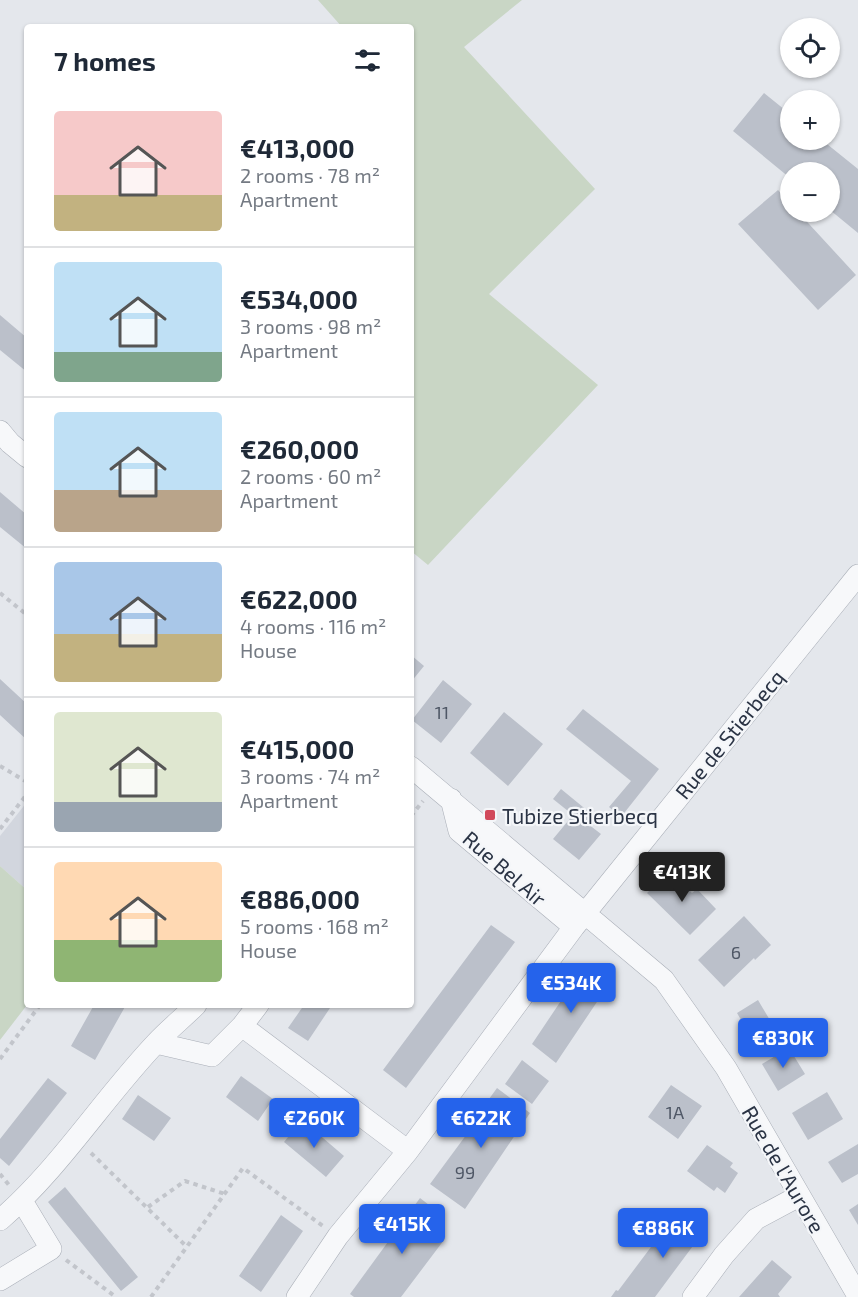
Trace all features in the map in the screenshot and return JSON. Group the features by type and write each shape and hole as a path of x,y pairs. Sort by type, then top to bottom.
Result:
{"street":[{"path":"0,424 3,439 24,455"},
{"name":"Rue de Stierbecq","path":"297,1297 338,1236 408,1151 579,920 858,575"},
{"name":"Rue Bel Air","path":"414,769 451,799 579,920"},
{"name":"Rue de l'Aurore","path":"579,920 664,980 726,1068 858,1296"},
{"path":"0,1220 22,1201 77,1139 156,1043 193,1008"},
{"path":"156,1043 212,1056 242,1026 256,1008"},
{"path":"242,1026 408,1151"},
{"path":"693,1297 724,1255 756,1219 799,1196"},
{"path":"0,1280 51,1249 22,1201"}],"path":[{"path":"0,593 24,613"},
{"path":"0,766 24,780"},
{"path":"0,829 24,798"},
{"path":"0,1059 38,1008"},
{"path":"77,1139 187,1246"},
{"path":"151,1297 243,1168 338,1236"},
{"path":"148,1207 185,1181 225,1194"},
{"path":"51,1249 116,1297"}],"shaded area":[{"path":"24,806 24,887 0,866 0,836"}],"green space":[{"path":"318,0 522,0 464,47 595,189 489,294 598,385 428,565 414,553 414,24 339,24"},
{"path":"0,866 24,887 25,1008 0,1040"}],"building":[{"path":"764,93 780,106 780,150 834,150 858,169 858,233 840,218 840,162 780,162 780,170 733,131"},
{"path":"778,190 780,192 780,222 807,222 856,275 818,310 738,224"},
{"path":"0,315 24,335 24,370 0,350"},
{"path":"0,492 24,512 24,547 0,527"},
{"path":"414,658 424,666 414,678"},
{"path":"0,679 24,701 24,737 0,715"},
{"path":"443,680 472,704 441,743 414,722 414,717"},
{"path":"583,709 659,769 621,817 609,807 631,781 566,729"},
{"path":"504,712 543,744 508,786 470,753"},
{"path":"561,789 594,816 588,824 601,834 579,860 553,839 573,815 553,799"},
{"path":"670,871 692,893 697,889 716,909 690,935 647,893"},
{"path":"744,916 771,945 724,987 698,960"},
{"path":"491,925 515,942 406,1088 383,1070"},
{"path":"585,965 609,984 556,1063 532,1044"},
{"path":"758,1000 774,1027 750,1043 741,1027 744,1025 737,1013"},
{"path":"92,1008 124,1008 95,1060 71,1046"},
{"path":"302,1008 330,1008 308,1041 288,1028"},
{"path":"789,1048 805,1074 778,1091 762,1064"},
{"path":"522,1060 549,1081 532,1104 505,1084"},
{"path":"241,1076 273,1099 258,1121 226,1097"},
{"path":"48,1078 67,1093 9,1166 0,1158 0,1139"},
{"path":"671,1085 702,1106 678,1139 648,1117"},
{"path":"497,1088 530,1113 465,1209 430,1184 475,1123 473,1121"},
{"path":"827,1092 843,1119 808,1140 792,1113"},
{"path":"138,1095 171,1118 154,1141 122,1119"},
{"path":"302,1120 344,1156 326,1177 284,1142"},
{"path":"858,1144 858,1174 842,1183 828,1162"},
{"path":"707,1145 733,1163 730,1167 738,1173 725,1193 717,1187 714,1191 687,1171"},
{"path":"65,1187 138,1277 121,1291 48,1202"},
{"path":"420,1198 442,1215 431,1230 444,1240 401,1297 354,1297 350,1294"},
{"path":"858,1204 858,1225 849,1210"},
{"path":"680,1208 707,1227 655,1297 611,1297 654,1243 658,1244 670,1229 677,1219 674,1217"},
{"path":"281,1215 303,1231 261,1292 239,1276"},
{"path":"772,1260 792,1277 778,1294 780,1297 739,1297"}],"place":[{"name":"Tubize Stierbecq","path":"490,815"}]}
